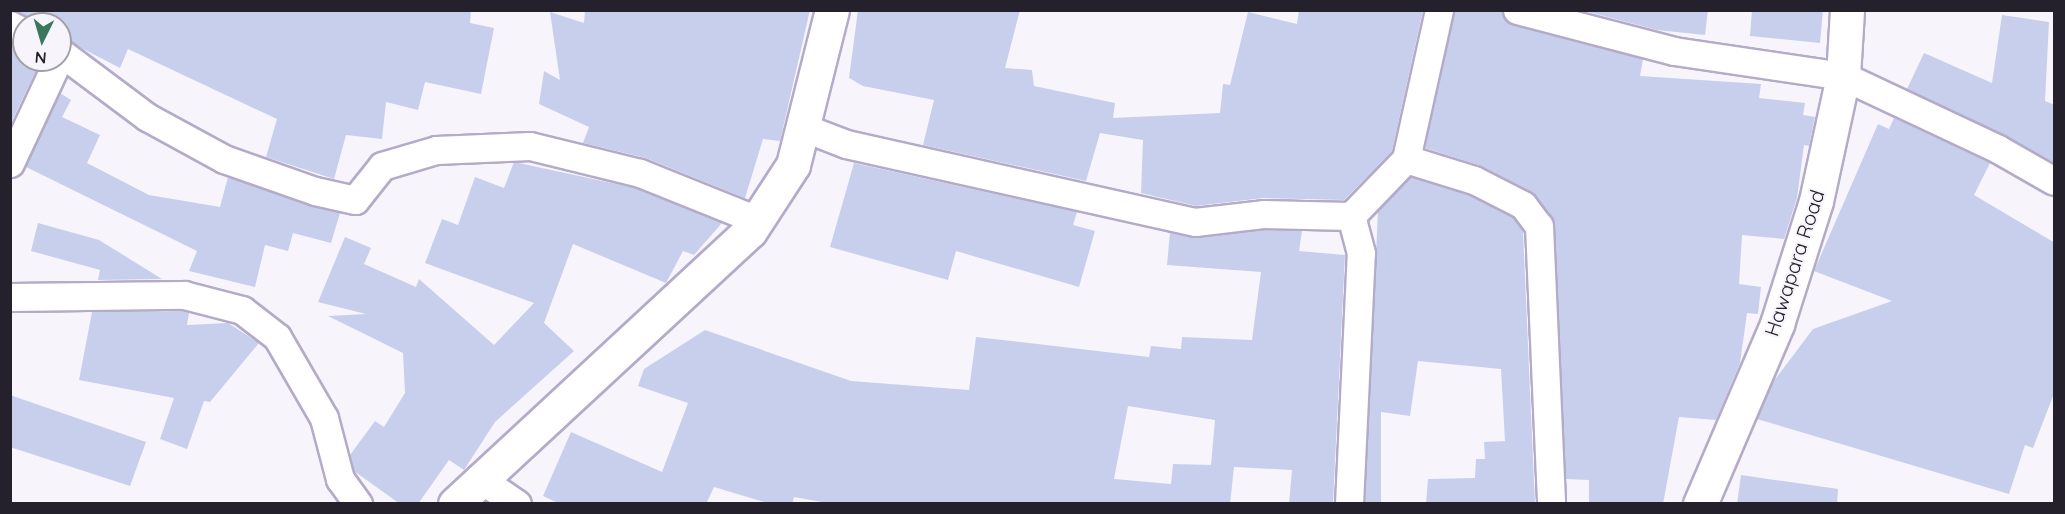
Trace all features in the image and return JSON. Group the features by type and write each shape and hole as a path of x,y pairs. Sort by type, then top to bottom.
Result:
{"main road":[{"path":"455,504 479,478 758,220 793,165 832,10"},
{"name":"Hawapara Road","path":"1700,504 1777,324 1816,201 1842,76 1847,10"}],"street":[{"path":"802,127 857,147 1196,222 1263,214 1351,216 1406,159 1439,10"},
{"path":"1517,10 1674,51 1842,76 1998,149 2055,181"},
{"path":"72,64 147,117 224,159 315,191 356,200 382,166 436,150 530,146 640,173 758,220"},
{"path":"10,163 52,72"},
{"path":"1406,159 1474,180 1523,205 1539,226 1551,504"},
{"path":"1349,504 1360,253 1351,216"},
{"path":"10,297 184,295 242,310 278,338 324,418 340,479 358,504"},
{"path":"479,478 517,504"}],"building":[{"path":"15,10 471,10 470,23 494,28 481,94 425,82 418,110 386,102 382,139 346,135 334,179 266,157 277,119 128,49 120,68 72,43 72,12 18,12"},
{"path":"585,10 810,10 780,141 763,139 745,198 646,158 583,143 589,127 539,104 544,71 560,80 550,12 584,23"},
{"path":"858,10 1020,10 1005,68 1032,70 1034,86 1115,103 1113,118 1220,113 1223,84 1230,85 1248,12 1297,24 1299,10 1423,10 1392,151 1344,200 1263,198 1196,206 1141,193 1143,140 1100,133 1086,181 923,145 934,100 863,86 849,78"},
{"path":"1454,10 1502,10 1513,25 1643,59 1640,76 1761,84 1759,98 1805,103 1803,115 1815,117 1809,146 1804,145 1797,198 1784,239 1742,235 1739,284 1761,287 1758,314 1747,313 1740,363 1716,420 1679,417 1663,504 1589,504 1589,480 1566,479 1552,217 1530,191 1479,165 1425,148"},
{"path":"1581,10 1708,10 1705,35 1657,30"},
{"path":"1752,10 1823,10 1820,43 1750,36"},
{"path":"2002,15 2049,22 2045,101 2055,105 2055,163 1907,89 1924,53 1992,83"},
{"path":"10,43 12,44 12,72 35,72 10,125"},
{"path":"60,93 71,100 62,117 100,135 87,163 149,195 220,207 228,177 340,213 331,243 293,233 288,251 265,245 255,287 189,271 197,251 26,167"},
{"path":"1894,118 1990,163 1974,195 2055,243 2055,391 2033,448 2025,445 2009,494 1757,419 1773,382 1813,329 1892,301 1814,271 1878,124 1889,129"},
{"path":"514,162 635,188 722,223 694,255 683,251 666,283 573,244 544,323 574,351 495,422 464,470 449,460 418,504 400,504 354,471 350,455 375,421 384,427 405,393 403,353 328,316 366,314 318,302 345,237 371,248 364,264 416,287 419,279 494,345 534,303 425,263 442,219 458,225 475,177 504,188"},
{"path":"854,163 1077,212 1073,225 1095,231 1079,287 956,251 948,280 830,247"},
{"path":"1411,177 1468,195 1513,217 1523,232 1535,504 1426,504 1428,479 1475,478 1476,459 1485,459 1484,442 1505,441 1501,369 1418,361 1410,416 1381,412 1381,504 1365,504 1378,210"},
{"path":"38,223 99,240 162,279 98,280 100,270 31,251"},
{"path":"1264,230 1302,231 1299,251 1345,255 1333,504 1289,504 1292,470 1234,467 1230,504 833,504 794,497 792,504 771,504 714,487 706,504 560,504 543,496 571,432 662,472 688,403 638,386 644,369 705,330 851,381 969,390 976,337 1149,357 1151,346 1181,349 1182,337 1252,340 1261,272 1167,265 1170,233 1196,238","holes":["1128,406 1215,420 1211,465 1173,464 1171,484 1114,479"]},
{"path":"182,311 189,313 187,325 228,323 259,343 210,402 204,401 187,449 160,439 174,398 79,380 92,312"},
{"path":"10,395 146,442 130,486 10,447"},
{"path":"1741,475 1838,489 1837,504 1737,504"}]}
